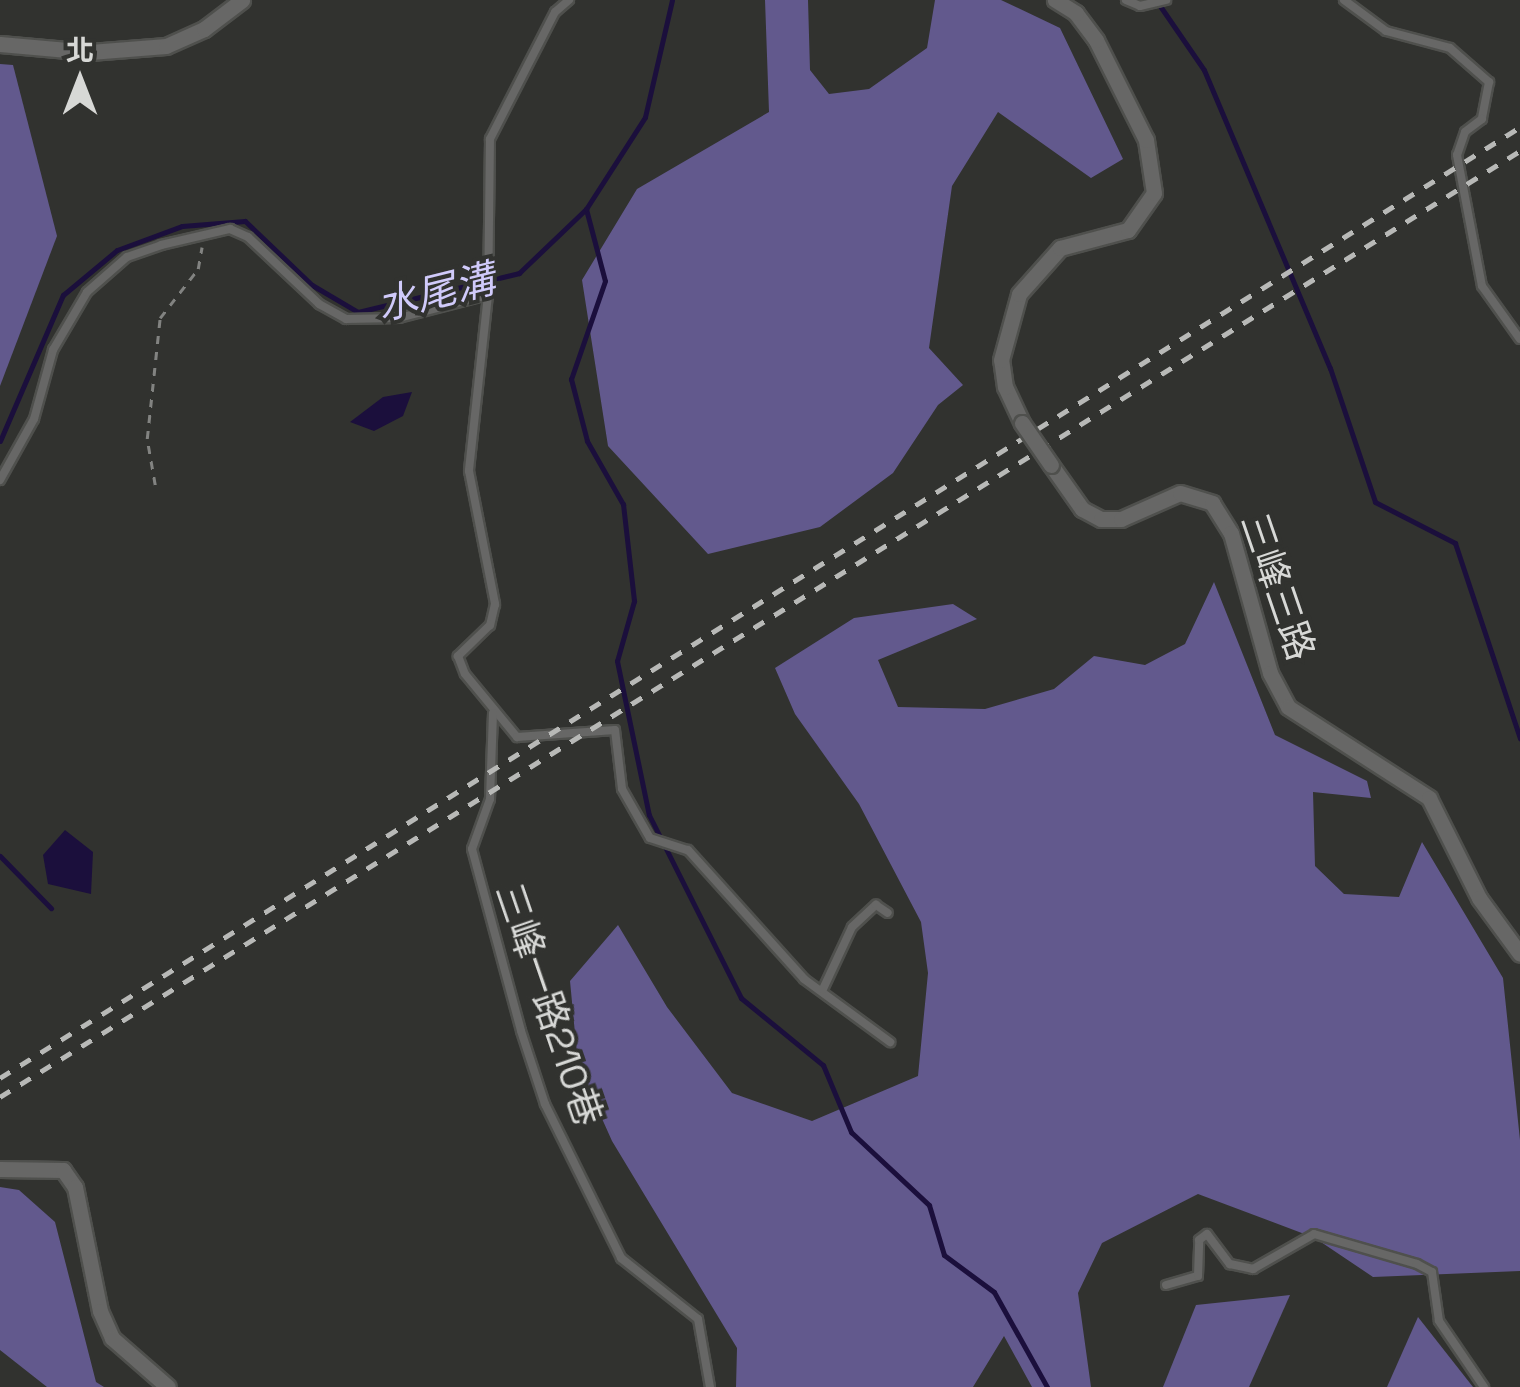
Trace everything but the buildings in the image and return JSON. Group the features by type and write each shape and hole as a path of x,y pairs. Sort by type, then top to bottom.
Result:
{"street":[{"path":"0,44 90,52 166,46 204,30 242,0"},
{"name":"三峰三路","path":"1055,0 1076,13 1096,40 1146,140 1154,193 1128,230 1060,248 1019,294 1001,360 1005,387 1022,423 1082,509 1101,519 1121,519 1180,493 1212,504 1232,533 1270,673 1288,707 1429,798 1479,898 1520,954"},
{"path":"0,1169 63,1170 75,1187 100,1312 112,1338 168,1387"}],"lane":[{"path":"568,0 555,12 490,139 488,294 468,471 495,604 490,624 458,656 494,713 518,737 615,730 622,789 637,822 650,838 688,850 804,979 823,989 890,1042"},
{"path":"1126,0 1140,6 1166,0"},
{"path":"1344,0 1386,31 1450,48 1489,82 1482,120 1464,132 1456,155 1482,286 1520,339"},
{"path":"0,480 34,419 54,350 88,292 128,257 230,229 248,237 319,304 346,319 399,318 488,294"},
{"name":"三峰一路210巷","path":"494,713 490,799 472,849 521,1031 545,1104 621,1258 698,1318 710,1387"},
{"path":"823,989 852,928 876,904 888,913"},
{"path":"1166,1284 1198,1276 1199,1240 1207,1234 1230,1264 1253,1269 1314,1234 1417,1264 1432,1272 1438,1321 1484,1387"}],"path":[{"path":"155,485 147,439 160,318 198,270 205,235"}],"shaded area":[{"path":"765,0 808,0 810,70 829,94 869,89 927,48 935,0 1001,0 1060,28 1123,159 1091,178 998,112 952,186 929,348 963,385 938,405 893,473 820,527 708,554 608,446 582,280 637,189 769,112"},
{"path":"0,64 13,65 57,236 0,386"},
{"path":"412,392 403,416 374,431 350,422 383,397"},
{"path":"1214,582 1275,735 1367,781 1371,798 1313,792 1315,866 1344,894 1399,897 1422,842 1503,978 1520,1140 1520,1271 1373,1277 1315,1238 1198,1194 1102,1243 1078,1293 1091,1387 1032,1387 1004,1336 973,1387 736,1387 737,1348 612,1141 578,1065 570,981 618,925 667,1007 732,1093 812,1121 918,1076 928,973 921,922 859,804 795,714 775,668 854,618 953,604 977,619 878,660 898,707 985,709 1054,689 1094,656 1145,665 1185,644"},
{"path":"65,830 93,852 91,894 48,884 43,855"},
{"path":"0,1187 19,1190 55,1222 96,1382 104,1387 47,1387 0,1350"},
{"path":"1290,1295 1249,1387 1163,1387 1196,1305"},
{"path":"1418,1317 1473,1387 1387,1387"}],"waterway":[{"name":"水尾溝","path":"0,441 63,295 117,250 182,226 245,221 312,285 358,312 519,273 586,209 645,117 672,0"},
{"path":"1158,3 1204,70 1330,368 1375,502 1455,543 1520,738"},
{"path":"586,209 605,281 571,379 587,441 623,504 634,601 617,661 649,815 741,998 823,1065 851,1132 929,1205 944,1255 994,1292 1047,1387"},
{"path":"0,856 51,908"}],"railway":[{"path":"0,1078 1520,127"},
{"path":"0,1097 1520,151"}]}
